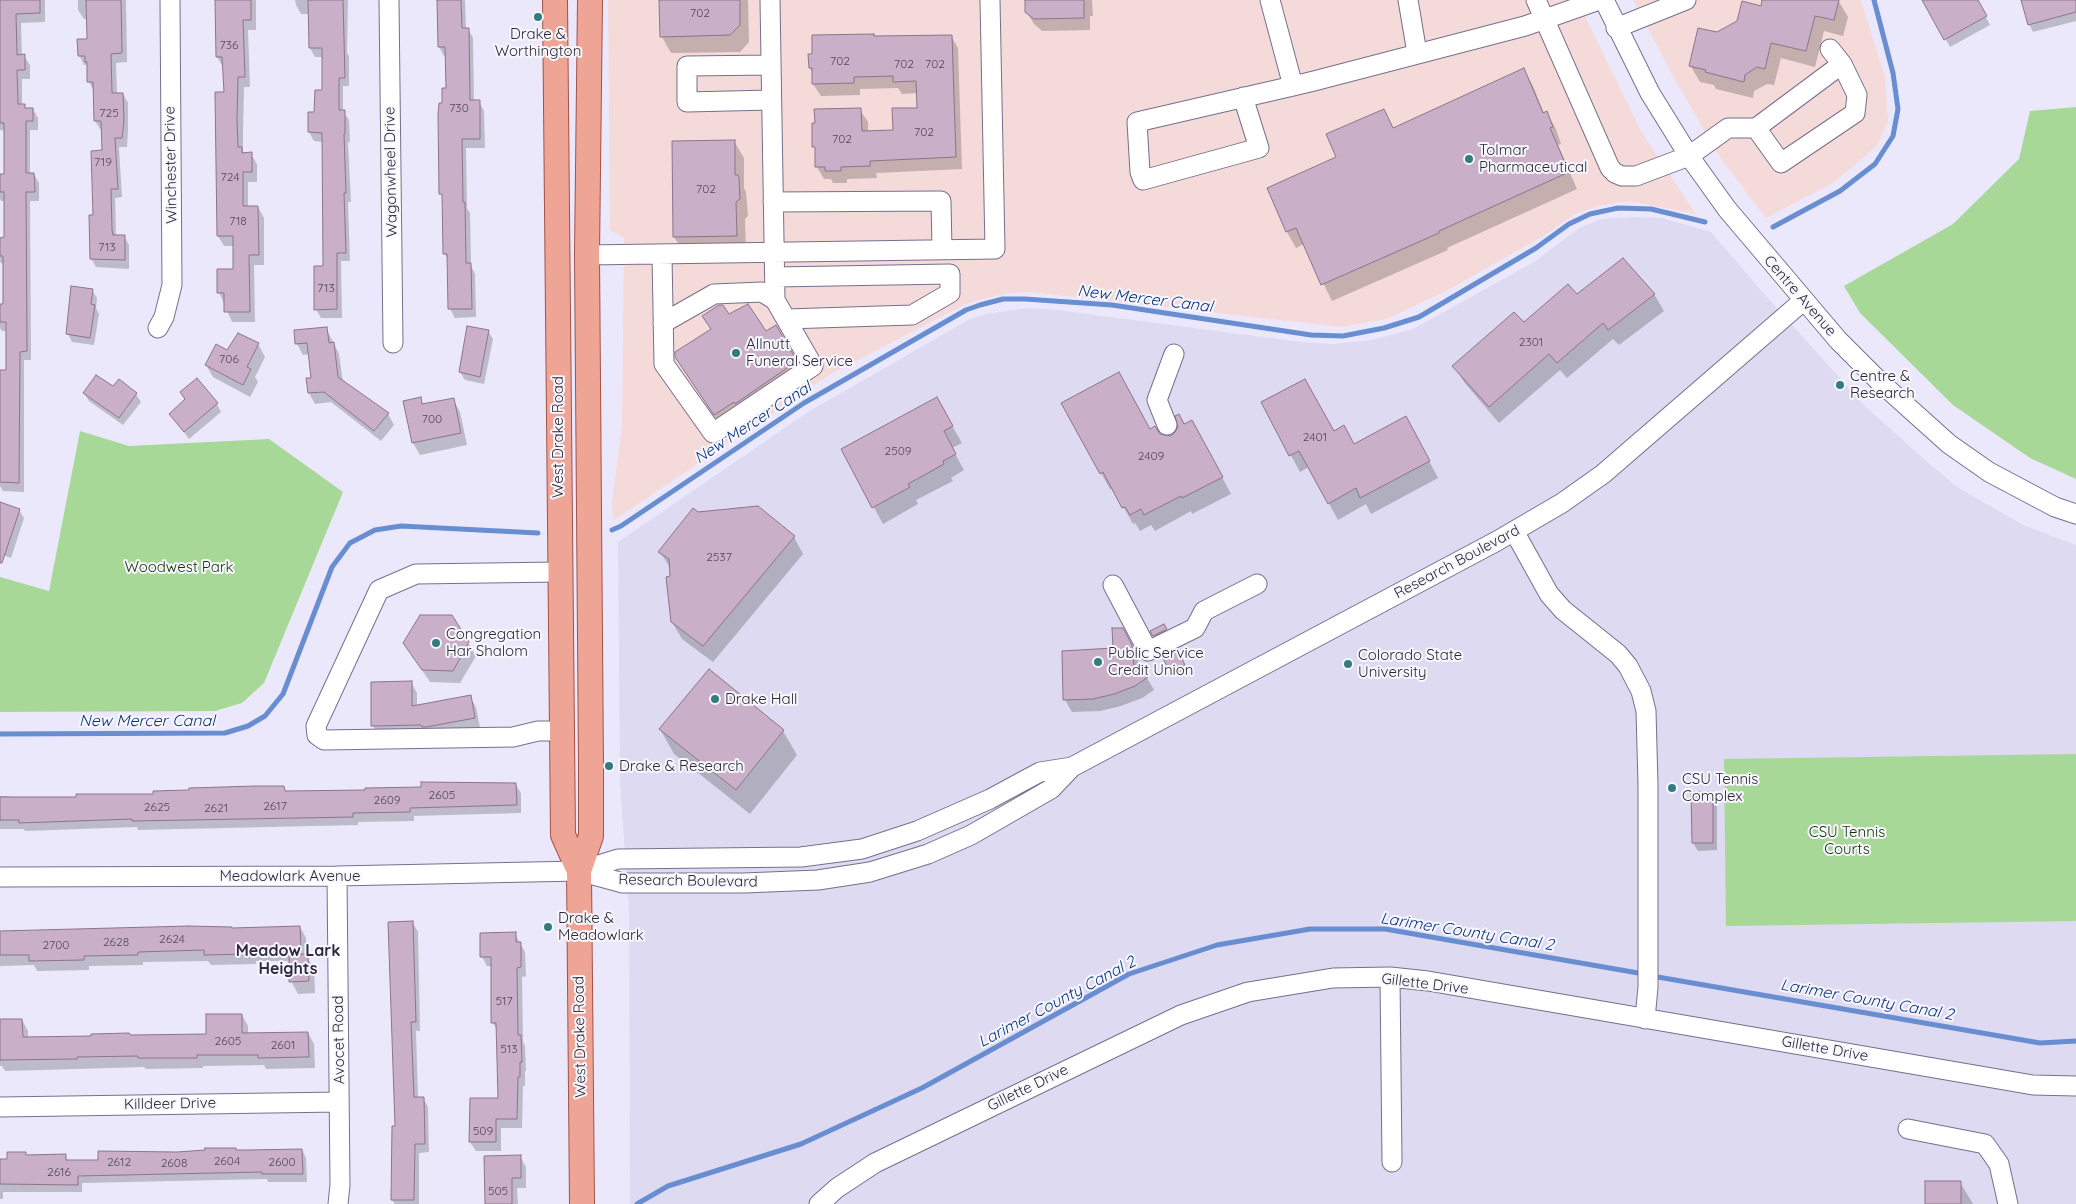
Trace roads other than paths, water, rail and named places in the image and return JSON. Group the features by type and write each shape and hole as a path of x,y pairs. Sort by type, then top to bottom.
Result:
{"main road":[{"name":"West Drake Road","path":"555,0 563,834 579,871"},
{"name":"West Drake Road","path":"582,1204 579,871 591,836 587,255 590,0"},
{"path":"559,572 573,576 579,585 585,599 590,628"}],"street":[{"name":"Winchester Drive","path":"158,328 164,317 172,285 170,0"},
{"name":"Wagonwheel Drive","path":"389,0 393,343"},
{"path":"770,0 775,300"},
{"path":"587,255 995,249 990,0"},
{"path":"1270,0 1293,86"},
{"path":"1408,0 1417,53"},
{"path":"1536,0 1610,168 1622,176 1636,176 1689,156 1728,128 1756,128 1842,64"},
{"path":"1243,97 1259,148 1143,180 1140,172 1137,122 1243,97 1293,86 1525,26 1599,0"},
{"name":"Centre Avenue","path":"1604,0 1616,28 1650,93 1689,156 1727,209 1838,340 1880,382 1950,444 1989,472 2055,506 2076,514"},
{"path":"1616,28 1674,2"},
{"path":"1756,128 1781,163 1855,113 1857,95 1842,64 1830,48"},
{"path":"771,65 687,66 688,102 771,100"},
{"path":"773,202 941,201 945,250 950,274 950,293 912,315 786,319"},
{"path":"662,254 663,323 664,364 713,433 813,366 775,300 762,292 714,294 663,323"},
{"path":"775,277 950,274"},
{"name":"Research Boulevard","path":"579,871 623,883 725,883 818,880 870,872 928,854 971,835 1051,789 1072,767 1514,532 1562,504 1603,474 1804,301"},
{"path":"1167,425 1157,400 1174,354"},
{"path":"1514,532 1549,594 1563,610 1618,654 1628,666 1641,691 1646,710 1648,775 1648,987 1645,1019"},
{"path":"559,572 416,574 379,590 316,726 317,735 324,740 513,737 538,732 561,731"},
{"path":"1113,585 1148,651 1195,628 1204,611 1257,584"},
{"name":"Research Boulevard","path":"579,871 618,859 801,858 862,849 918,831 990,799 1040,772 1072,767"},
{"name":"Meadowlark Avenue","path":"0,877 337,876 579,871"},
{"name":"Avocet Road","path":"337,876 340,1102 340,1185 338,1204"},
{"path":"1390,977 1392,1162"},
{"name":"Gillette Drive","path":"819,1204 837,1188 875,1163 1181,1015 1248,992 1333,978 1390,977 1428,981 2033,1084 2076,1086"},
{"name":"Killdeer Drive","path":"0,1107 340,1102"},
{"path":"1908,1129 1985,1144 1998,1164 2008,1204"}],"waterway":[{"name":"New Mercer Canal","path":"1773,227 1840,191 1875,164 1893,136 1898,109 1893,73 1874,0"},
{"name":"New Mercer Canal","path":"612,530 621,526 804,403 966,310 980,305 1003,299 1112,305 1311,335 1343,336 1384,328 1419,317 1536,248 1569,224 1590,214 1618,208 1651,209 1705,222"},
{"name":"New Mercer Canal","path":"0,734 225,733 248,726 265,716 283,694 332,567 350,543 375,530 401,526 538,533"},
{"name":"Larimer County Canal 2","path":"637,1204 668,1186 801,1144 922,1088 1129,974 1217,945 1310,929 1385,929 1644,974"},
{"name":"Larimer County Canal 2","path":"1652,976 2040,1043 2076,1041"}],"place":[{"name":"Drake & Worthington","path":"538,17"},
{"name":"Tolmar Pharmaceutical","path":"1469,159"},
{"name":"Allnutt Funeral Service","path":"736,353"},
{"name":"Centre & Research","path":"1840,385"},
{"name":"Congregation Har Shalom","path":"436,643"},
{"name":"Public Service Credit Union","path":"1098,662"},
{"name":"Colorado State University","path":"1348,664"},
{"name":"Drake Hall","path":"715,699"},
{"name":"Drake & Research","path":"609,766"},
{"name":"CSU Tennis Complex","path":"1672,788"},
{"name":"Drake & Meadowlark","path":"548,927"}],"district":[{"name":"Meadow Lark Heights","path":"288,960"}],"park label":[{"name":"Woodwest Park","path":"179,567"},
{"name":"CSU Tennis Courts","path":"1847,840"}]}
